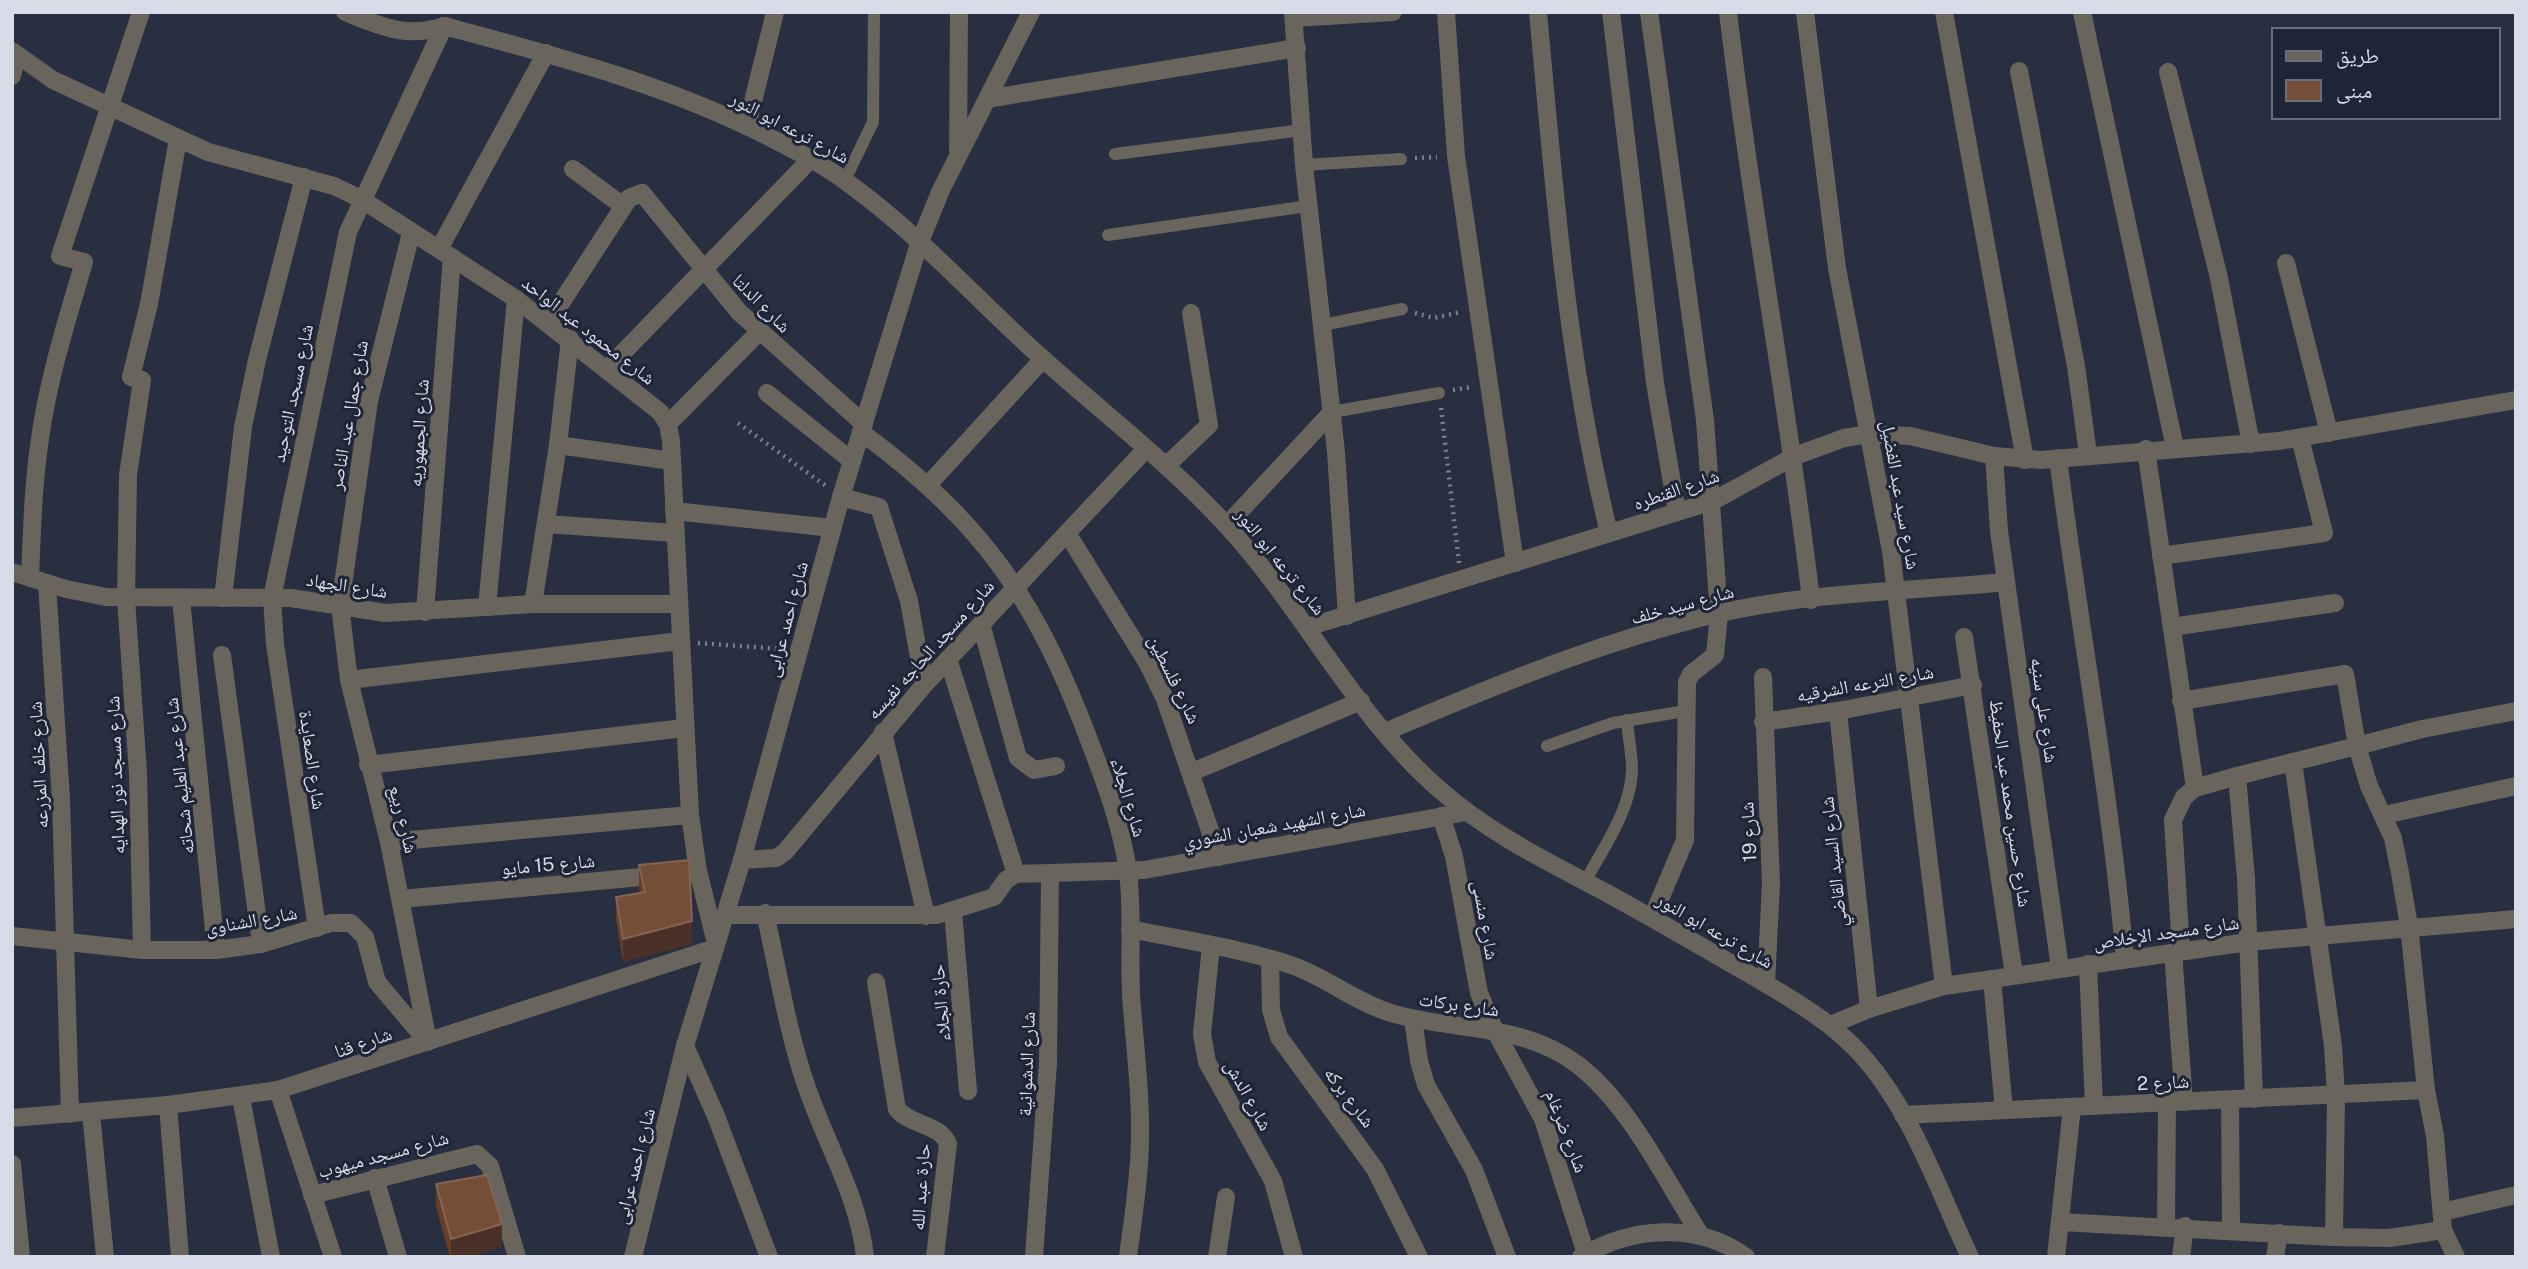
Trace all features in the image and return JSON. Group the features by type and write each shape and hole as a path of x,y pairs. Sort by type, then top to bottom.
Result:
{"street":[{"path":"108,106 141,12"},
{"name":"شارع ترعه ابو النور","path":"345,12 402,33 439,19 658,87 747,126 845,180 1166,466 1227,525 1283,592 1385,732 1436,788 1513,844 1652,918 1766,984 1830,1026 1871,1066 1903,1115 1970,1257"},
{"path":"747,126 775,12"},
{"path":"958,155 959,12"},
{"name":"شارع احمد عرابى","path":"633,1257 685,1046 742,860 841,497 919,244 958,155 1031,12"},
{"path":"1347,615 1332,412 1304,165 1294,15 1393,12"},
{"path":"1446,12 1456,156 1475,309 1514,563"},
{"path":"1538,12 1567,297 1588,444 1609,533"},
{"path":"1611,12 1653,369 1677,512"},
{"path":"1649,12 1713,501 1719,614 1715,656 1689,677 1685,711 1685,840 1652,918"},
{"path":"1728,12 1751,197 1795,456 1811,600"},
{"name":"شارع سيد عبد الفضيل","path":"1805,12 1837,268 1870,434 1896,592 1944,986"},
{"path":"1944,12 2025,460"},
{"path":"2082,12 2175,447"},
{"name":"شارع مسجد التوحيد","path":"272,598 343,248 361,199 439,19"},
{"path":"987,99 1297,48"},
{"path":"12,76 14,53"},
{"name":"شارع محمود عبد الواحد","path":"14,53 53,80 178,139 240,162 304,177 361,199 516,299 654,407 668,424"},
{"path":"446,253 546,53"},
{"path":"2019,71 2073,354 2088,454"},
{"path":"2168,72 2219,278 2251,444"},
{"name":"شارع خلف المزرعه","path":"70,1114 58,727 39,581 33,507 40,437 62,335 84,262 61,256 108,106"},
{"name":"شارع مسجد نور الهدايه","path":"142,950 138,773 126,599 128,475 142,380 131,377 154,276 178,139"},
{"path":"607,369 811,159"},
{"path":"548,323 623,206 573,169"},
{"path":"223,598 243,427 257,360 304,177"},
{"name":"شارع الدلتا","path":"623,206 632,194 647,196 702,270 759,332 863,428"},
{"name":"شارع جمال عبد الناصر","path":"340,606 369,401 411,233"},
{"name":"شارع الجمهوريه","path":"425,612 446,253"},
{"path":"2286,263 2329,433"},
{"path":"487,607 516,299"},
{"path":"1166,466 1209,425 1191,313"},
{"path":"715,946 698,872 690,815 668,424 759,332"},
{"path":"533,604 558,445 570,339"},
{"path":"928,485 1043,359"},
{"path":"766,393 852,461"},
{"name":"شارع القنطره","path":"1308,628 1713,501 1819,445 1870,434 1910,436 1994,456 2025,460 2146,449 2251,444 2300,438 2516,400"},
{"path":"1227,525 1332,412"},
{"name":"شارع الجلاء","path":"863,428 928,485 990,550 1017,586 1048,639 1072,695 1117,823 1128,873 1140,1133 1128,1257"},
{"path":"2161,556 2324,533 2300,438"},
{"path":"558,445 672,461"},
{"name":"شارع مسجد الحاجه نفيسه","path":"742,860 776,858 785,852 924,685 1146,449"},
{"path":"2146,449 2195,789"},
{"name":"شارع على سنيه","path":"1994,456 2006,582 2060,968"},
{"path":"2058,458 2078,613 2110,810 2125,959"},
{"path":"841,497 879,507 909,601 924,685"},
{"path":"674,511 832,528"},
{"path":"545,524 675,533"},
{"name":"شارع فلسطين","path":"1067,533 1148,664 1192,772 1219,856"},
{"name":"شارع الجهاد","path":"12,572 39,581 126,599 308,599 384,613 533,604 678,604"},
{"name":"شارع سيد خلف","path":"1385,732 1516,679 1719,614 1811,600 2006,582"},
{"name":"شارع عبد العليم شحاته","path":"181,598 216,950"},
{"name":"شارع الصعايدة","path":"272,598 275,644 317,928"},
{"path":"2172,627 2335,603"},
{"name":"شارع ربيع","path":"340,606 349,680 389,842 428,1042"},
{"path":"981,624 1018,758 1034,770 1056,766"},
{"name":"شارع حسين محمد عبد الحفيظ","path":"1964,637 2014,975"},
{"path":"349,680 680,641"},
{"path":"222,655 261,944"},
{"path":"725,915 765,913 926,916 953,911 994,897 1006,880 1016,874 948,659"},
{"path":"2181,701 2345,674 2357,746 2368,786 2393,838 2409,926 2426,1090 2435,1136 2442,1221 2456,1257"},
{"name":"شارع 19","path":"1763,677 1771,883 1766,984"},
{"name":"شارع الترعه الشرقيه","path":"1763,722 1838,711 1973,685"},
{"path":"1192,772 1361,701"},
{"name":"شارع السيد القاضي","path":"1838,711 1868,1009"},
{"path":"2166,1226 2176,1102 2177,951 2173,820 2177,807 2195,789 2237,776 2422,729 2516,711"},
{"path":"368,765 684,728"},
{"path":"883,732 926,916"},
{"path":"2293,762 2333,1046 2336,1095 2334,1237"},
{"path":"2237,776 2248,942 2254,1099"},
{"path":"2384,815 2515,791"},
{"name":"شارع الشهيد شعبان الشوري","path":"1016,874 1128,873 1466,812"},
{"path":"389,842 690,815"},
{"name":"شارع منسى","path":"1441,816 1454,856 1475,980 1494,1029"},
{"name":"شارع 15 مايو","path":"401,899 698,872"},
{"name":"شارع الدشوانية","path":"1034,1257 1048,1063 1049,873"},
{"name":"حارة الجلاء","path":"953,911 968,1091"},
{"path":"765,913 805,1082 846,1184 863,1236 865,1257"},
{"name":"شارع مسجد الإخلاص","path":"1830,1026 1868,1009 1944,986 2014,975 2317,934 2516,919"},
{"name":"شارع الشناوى","path":"12,936 142,950 216,950 261,944 341,921 359,928 365,937 377,982 428,1042"},
{"name":"شارع بركات","path":"1130,929 1269,959 1313,975 1367,1004 1413,1019 1494,1029 1552,1049 1599,1083 1618,1106 1701,1236"},
{"name":"شارع قنا","path":"12,1118 168,1105 278,1090 715,946"},
{"name":"شارع الدش","path":"1211,946 1202,1020 1205,1055 1212,1075 1273,1181 1294,1257"},
{"name":"شارع بركه","path":"1269,959 1271,1010 1279,1037 1375,1169 1419,1257"},
{"path":"2088,964 2094,1106"},
{"path":"1992,979 2004,1110"},
{"name":"حارة عبد الله","path":"876,982 897,1109 907,1119 939,1132 948,1144 935,1257"},
{"path":"1413,1019 1419,1061 1426,1085 1475,1170 1507,1257"},
{"name":"شارع ضرغام","path":"1494,1029 1543,1119 1583,1255"},
{"path":"685,1046 716,1116 769,1257"},
{"path":"278,1090 333,1257"},
{"name":"شارع 2","path":"1903,1115 2426,1090"},
{"path":"241,1097 271,1257"},
{"path":"2230,1100 2231,1230"},
{"path":"168,1105 180,1257"},
{"path":"2056,1257 2072,1107"},
{"path":"91,1113 105,1257"},
{"name":"شارع مسجد ميهوب","path":"312,1195 477,1154 490,1166 517,1257"},
{"path":"12,1164 21,1257"},
{"path":"375,1178 398,1257"},
{"path":"2061,1222 2389,1238 2516,1195"},
{"path":"1217,1257 1226,1196"},
{"path":"2181,1257 2185,1226"},
{"path":"1583,1255 1642,1233 1671,1231 1701,1236 1746,1257"},
{"path":"2275,1257 2279,1233"},
{"path":"2389,1238 2389,1257"}],"lane":[{"path":"845,180 873,122 874,12"},
{"path":"1115,154 1302,130"},
{"path":"1304,165 1401,159"},
{"path":"1108,235 1308,206"},
{"path":"1323,325 1402,309"},
{"path":"1332,412 1439,393"},
{"path":"1547,746 1627,720 1685,711"},
{"path":"1585,882 1623,810 1629,790 1632,771 1627,720"}],"path":[{"path":"1401,159 1456,156"},
{"path":"1402,309 1434,318 1475,309"},
{"path":"1461,580 1439,393 1486,384"},
{"path":"738,423 841,497"},
{"path":"680,641 799,650"}],"building":[{"path":"689,860 692,921 623,939 616,897 645,892 639,865"},
{"path":"487,1175 502,1224 451,1239 436,1184"}]}
